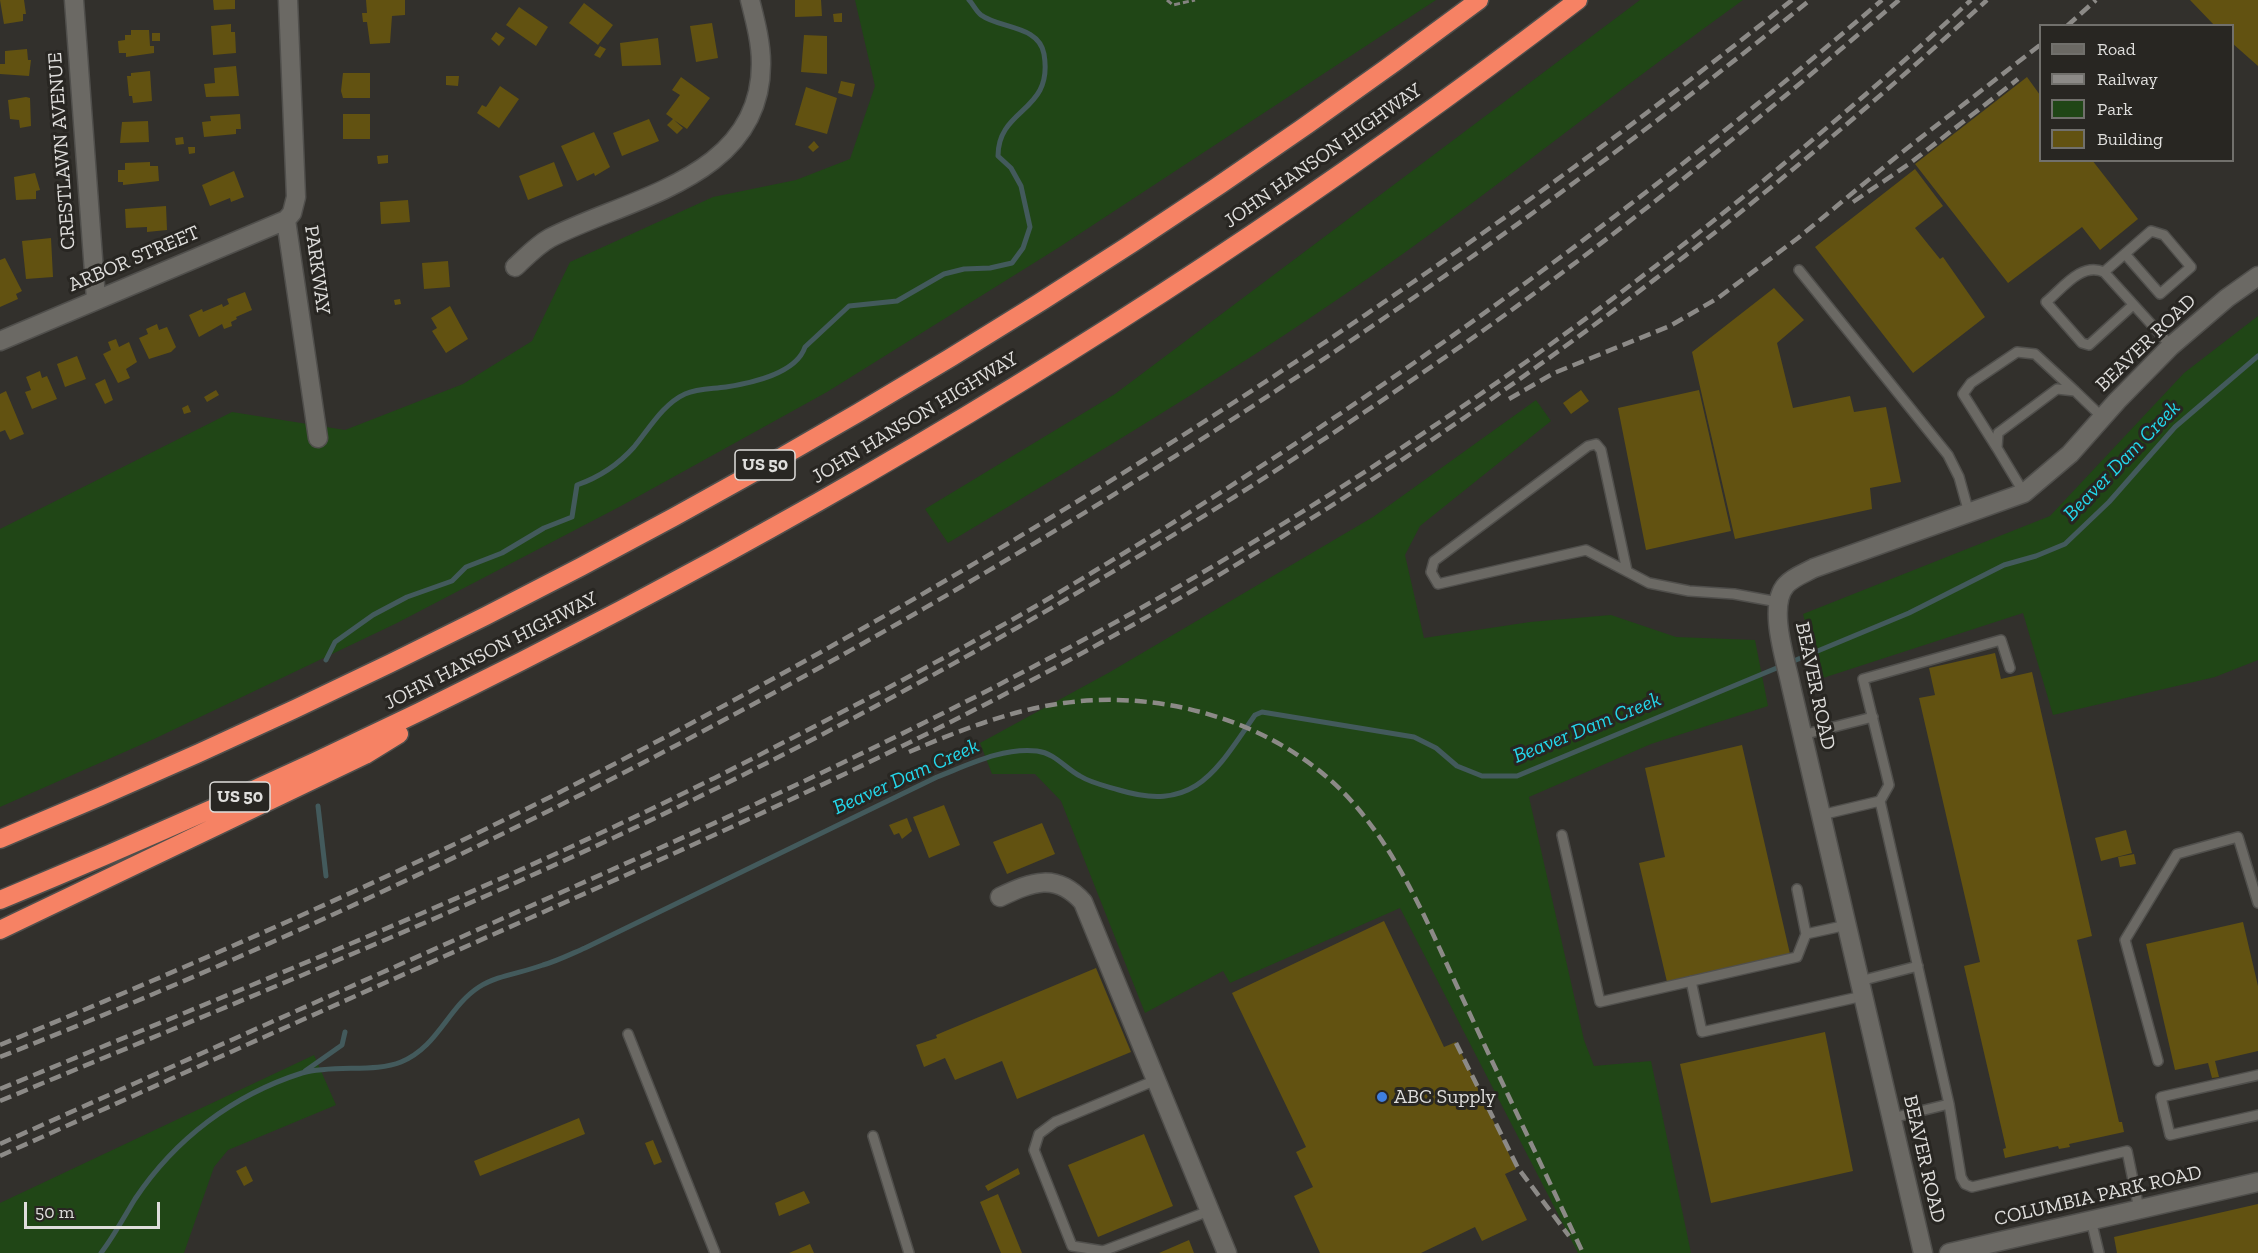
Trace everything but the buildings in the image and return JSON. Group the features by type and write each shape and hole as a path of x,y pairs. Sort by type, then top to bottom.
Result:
{"highway":[{"name":"JOHN HANSON HIGHWAY","path":"0,839 197,755 428,645 588,563 766,464 936,365 1098,264 1313,120 1479,0"},
{"name":"JOHN HANSON HIGHWAY","path":"0,900 239,797 475,685 764,533 1026,379 1209,261 1343,171 1578,0"},
{"path":"0,930 365,755 475,685"}],"street":[{"name":"CRESTLAWN AVENUE","path":"74,0 96,299"},
{"name":"PARKWAY","path":"288,0 296,197 292,213 286,220 318,438"},
{"path":"514,267 548,239 692,176 733,141 754,106 760,87 762,62 750,0"},
{"name":"ARBOR STREET","path":"0,341 286,220"},
{"name":"BEAVER ROAD","path":"1923,1253 1791,686 1779,631 1778,602 1787,583 1814,568 2024,494 2070,454 2102,417 2171,346 2258,276"},
{"path":"1000,897 1024,886 1046,882 1065,886 1083,902 1227,1253"},
{"name":"COLUMBIA PARK ROAD","path":"1949,1253 2258,1182"}],"lane":[{"path":"2104,272 2151,231 2164,236 2192,267 2160,294 2125,254"},
{"path":"2133,305 2089,345 2082,343 2046,302 2084,270 2095,268 2104,272 2171,346"},
{"path":"1799,270 1948,455 1959,477 1969,513"},
{"path":"2024,494 1963,394 1971,383 2018,352 2035,354 2102,417"},
{"path":"1997,448 1998,433 2013,420 2057,389 2075,391"},
{"path":"1627,571 1601,450 1596,444 1588,446 1434,561 1431,572 1438,584 1586,550 1649,583 1689,591 1734,594 1778,602"},
{"path":"2010,668 2001,640 1863,680 1889,785 1880,801 1949,1104 1961,1177 1965,1184 1972,1187 2127,1151 2139,1209"},
{"path":"1802,735 1873,717"},
{"path":"1821,815 1880,801"},
{"path":"1562,835 1600,1002 1797,957 1806,934 1797,889"},
{"path":"2158,1061 2125,940 2177,854 2238,837 2258,903"},
{"path":"1806,934 1847,925"},
{"path":"1691,981 1702,1032 1862,988 1918,966"},
{"path":"628,1034 715,1253"},
{"path":"2258,1075 2161,1097 2170,1135 2258,1115"},
{"path":"1156,1080 1055,1122 1040,1134 1034,1150 1072,1246 1104,1251 1209,1211"},
{"path":"1892,1118 1949,1104"},
{"path":"873,1136 909,1253"},
{"path":"2091,1220 2099,1253"}],"path":[{"path":"1167,0 1173,5 1195,0"}],"green space":[{"path":"855,0 1436,0 1058,248 827,392 621,506 397,623 154,739 0,807 0,529 232,412 345,430 463,384 532,341 570,262 713,197 796,180 850,159 875,86"},
{"path":"1640,0 1743,0 1433,232 1315,315 1194,393 948,543 925,509 1115,394"},
{"path":"2258,316 2258,660 2215,677 2053,715 2023,613 1820,679 1803,614 2050,516 2184,373"},
{"path":"1536,400 1551,421 1420,526 1405,555 1424,638 1530,622 1611,615 1676,637 1755,640 1768,706 1651,744 1529,797 1584,1040 1594,1066 1651,1061 1691,1253 1578,1253 1400,908 1230,983 1223,971 1145,1013 1061,801 1035,774 992,774 980,743 1110,672 1373,517"},
{"path":"314,1055 336,1105 228,1150 214,1167 184,1253 0,1253 0,1203"}],"waterway":[{"path":"326,660 335,642 373,615 407,597 452,581 466,567 502,553 544,528 572,517 577,485 608,470 622,459 663,410 677,398 695,391 748,383 772,376 792,364 805,347 849,306 897,301 944,274 1012,263 1023,248 1030,227 1021,186 1011,168 998,156 1000,140 1007,128 1041,88 1045,73 1044,54 1035,38 1018,29 989,20 981,15 969,0"},
{"name":"Beaver Dam Creek","path":"101,1253 135,1199 168,1157 208,1122 252,1094 277,1082 314,1070 379,1067 401,1062 424,1047 468,995 486,983 535,968 585,948 937,777 973,762 999,754 1024,750 1043,752 1075,773 1094,782 1145,796 1167,796 1185,791 1201,782 1228,754 1255,715 1262,712 1414,737 1436,748 1457,766 1482,776 1517,776 1909,613 2004,565 2036,556 2065,544 2109,502 2175,427 2258,356"},
{"path":"318,806 326,876"},
{"path":"305,1071 342,1045 345,1032"}],"railway":[{"path":"0,1045 284,923 424,859 562,791 884,616 1042,523 1197,426 1350,326 1500,221 1792,0"},
{"path":"0,1057 240,956 479,846 714,725 945,596 1171,459 1391,313 1604,160 1810,0"},
{"path":"0,1089 282,973 561,851 744,763 1015,618 1270,460 1481,316 1685,162 1882,0"},
{"path":"0,1101 374,945 559,863 741,776 835,728 1019,626 1110,573 1289,462 1464,344 1631,220 1899,0"},
{"path":"0,1144 773,796 936,717 1176,588 1282,525 1386,458 1590,316 1785,163 1971,0"},
{"path":"0,1156 805,793 941,727 1075,657 1197,588 1317,515 1551,357 1774,185 1882,94 1987,0"},
{"path":"2069,24 2096,0"},
{"path":"1509,399 1554,373 1670,326 1718,298 1798,238 1901,153 2039,46"},
{"path":"1853,202 1909,164 2018,79"},
{"path":"909,752 1005,716 1044,706 1104,700 1145,702 1186,708 1226,720 1264,736 1300,757 1332,782 1360,811 1391,854 1428,925 1583,1253"},
{"path":"1456,1043 1518,1168 1569,1236"}],"place":[{"name":"ABC Supply","path":"1382,1097"}]}
